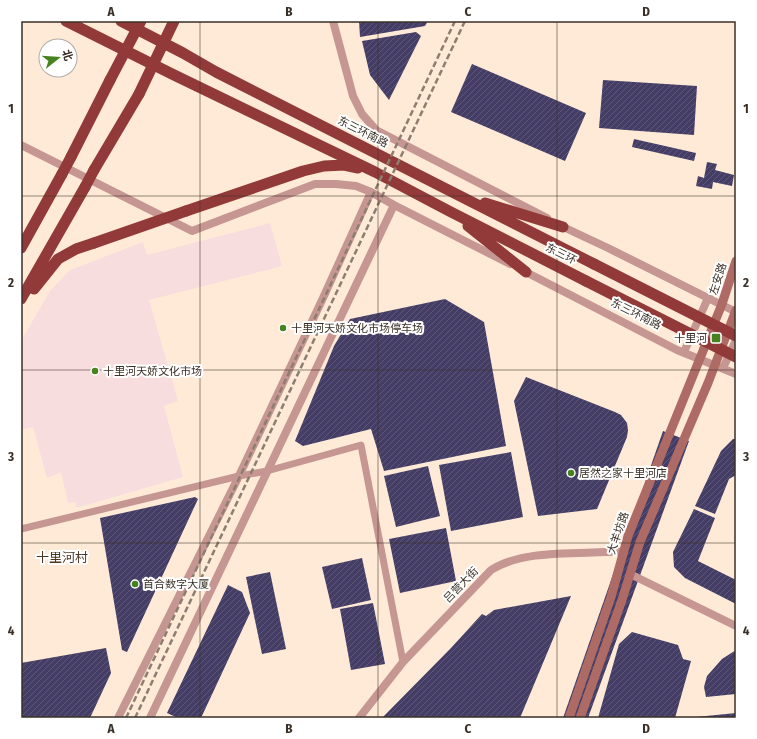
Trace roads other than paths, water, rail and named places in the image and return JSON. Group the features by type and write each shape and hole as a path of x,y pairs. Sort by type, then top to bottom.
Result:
{"highway":[{"path":"66,21 375,172"},
{"name":"东三环南路","path":"122,21 216,72 736,336"},
{"path":"21,248 71,157 141,21"},
{"path":"21,299 139,94 174,21"},
{"path":"21,307 42,277 58,259 76,249 303,171 324,166 344,165 375,172"},
{"name":"东三环","path":"375,172 586,281 736,356"},
{"path":"456,194 563,227"},
{"path":"449,211 526,272"}],"main road":[{"name":"左安路","path":"700,359 722,304 736,261"},
{"path":"580,718 640,542 719,367 736,311"},
{"name":"大羊坊路","path":"569,718 611,597 628,536 700,359"}],"street":[{"path":"333,21 353,96 362,114 376,130 563,227 736,311"},
{"name":"东三环南路","path":"21,145 192,231 315,184 356,186 372,192 394,205 684,352 736,374"},
{"path":"118,718 239,476 372,192"},
{"path":"150,718 394,205"},
{"path":"684,352 708,298"},
{"path":"719,367 736,340"},
{"path":"21,529 239,476 267,471 361,445 403,662"},
{"name":"吕营大街","path":"359,718 403,662 491,570 497,566 513,560 542,555 624,551"},
{"path":"630,574 736,626"}],"railway":[{"path":"126,718 455,21"},
{"path":"135,718 465,21"}],"place":[{"name":"十里河天娇文化市场停车场","path":"283,328"},
{"name":"十里河","path":"716,338"},
{"name":"十里河天娇文化市场","path":"95,371"},
{"name":"居然之家十里河店","path":"571,473"},
{"name":"首合数字大厦","path":"135,584"}],"district":[{"name":"十里河村","path":"62,557"}]}
